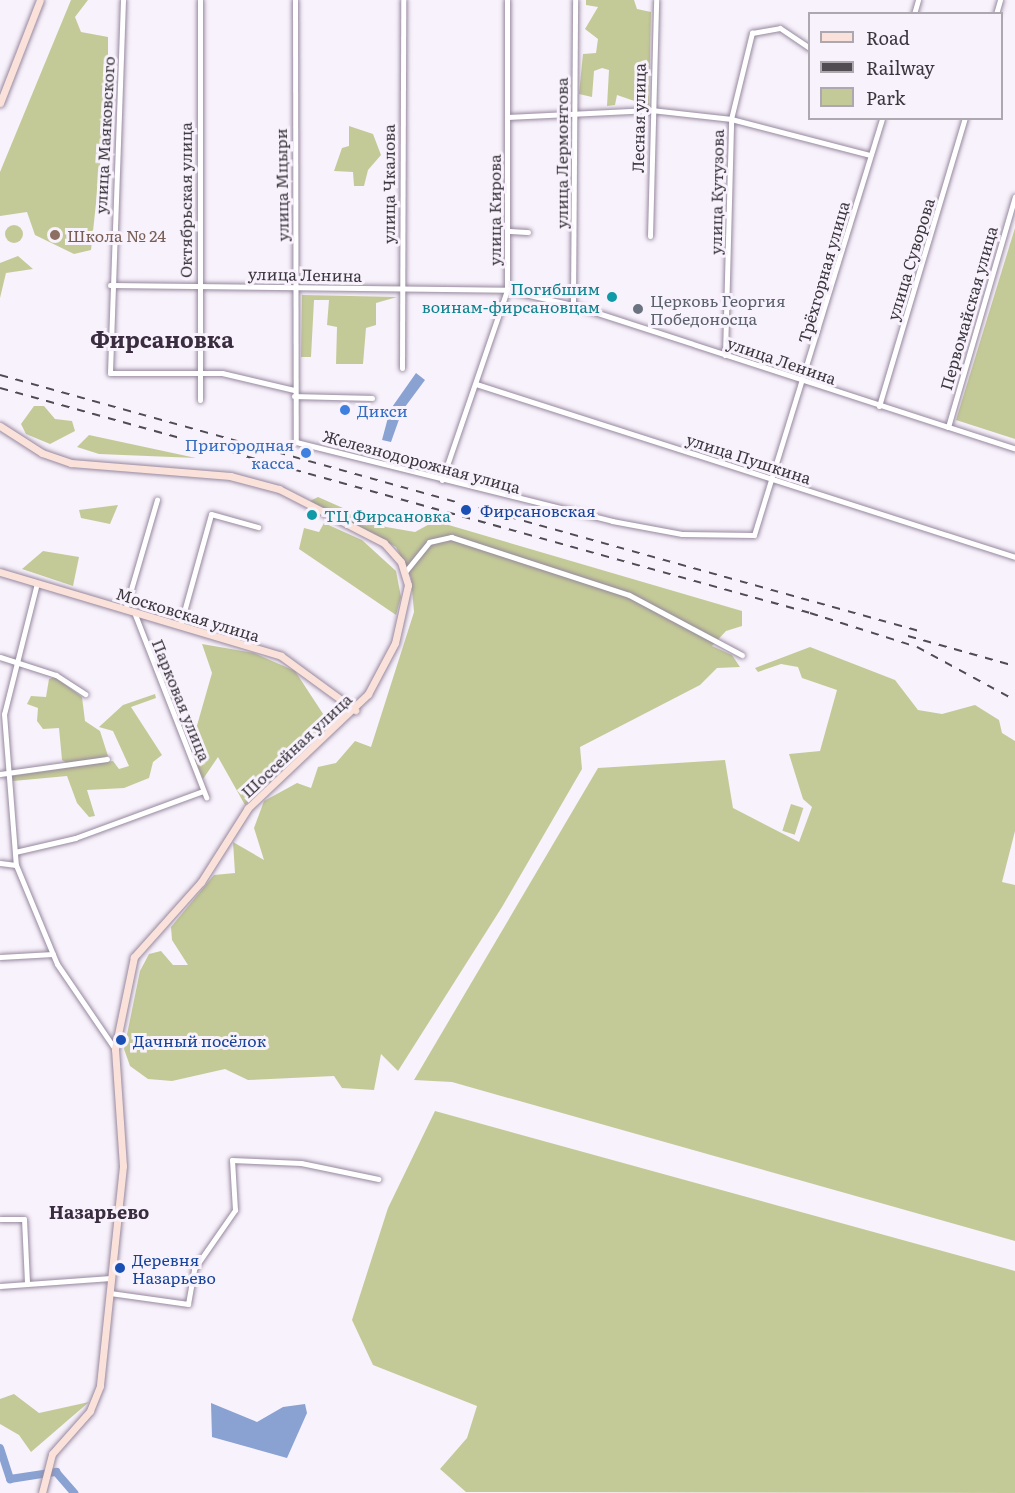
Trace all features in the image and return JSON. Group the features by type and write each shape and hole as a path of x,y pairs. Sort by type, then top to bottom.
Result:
{"street":[{"path":"0,104 40,0"},
{"name":"улица Маяковского","path":"123,0 110,285 110,373 200,372 294,393 372,398"},
{"name":"Октябрьская улица","path":"200,0 198,286 200,400"},
{"name":"улица Мцыри","path":"295,0 294,393 296,442"},
{"name":"улица Чкалова","path":"402,368 404,0"},
{"name":"улица Кирова","path":"442,480 507,290 507,0"},
{"name":"улица Лермонтова","path":"573,305 575,0"},
{"name":"Лесная улица","path":"650,236 651,110 656,0"},
{"name":"улица Кутузова","path":"725,355 731,119 752,33 780,28 808,47"},
{"path":"507,117 573,116 651,110 731,119 870,155"},
{"name":"Трёхгорная улица","path":"754,535 805,383 881,120"},
{"name":"улица Суворова","path":"879,406 964,120"},
{"name":"Первомайская улица","path":"948,427 1015,197"},
{"path":"508,231 528,232"},
{"name":"улица Ленина","path":"110,285 507,290 573,305 805,383 1015,449"},
{"name":"улица Пушкина","path":"476,384 1015,556"},
{"path":"0,426 42,453 71,463 230,476 299,498 384,543 405,572 429,542 451,537 629,595 742,655"},
{"name":"Железнодорожная улица","path":"296,442 442,480 681,534 754,535"},
{"path":"125,610 157,500"},
{"path":"180,626 211,514 258,527"},
{"name":"Московская улица","path":"0,572 297,663 355,710"},
{"name":"Шоссейная улица","path":"42,1490 56,1449 96,1398 110,1293 123,1155 115,1106 115,1049 134,957 201,882 234,825 355,710 395,643 408,593 405,572"},
{"path":"38,583 4,714 16,864 53,954 115,1049"},
{"name":"Парковая улица","path":"15,852 75,838 205,794 134,612"},
{"path":"0,657 56,675 85,694"},
{"path":"0,774 107,759"},
{"path":"0,863 16,864"},
{"path":"0,957 53,954"},
{"path":"110,1293 188,1304 194,1269 235,1210 232,1160 301,1163 378,1179"},
{"path":"0,1219 24,1219 27,1282"},
{"path":"0,1286 27,1282 111,1278"}],"green space":[{"path":"71,0 88,0 75,17 81,32 108,37 108,91 91,250 74,254 35,235 27,212 0,216 0,172"},
{"path":"586,0 634,0 637,9 651,12 649,106 617,95 615,105 607,106 609,70 602,68 594,71 592,97 579,94 583,54 596,53 598,39 585,29 598,7 586,5"},
{"path":"349,126 373,134 381,155 368,170 364,186 354,186 353,172 334,171 342,148 349,146"},
{"path":"14,225 20,228 23,234 20,240 14,243 8,240 5,234 8,228"},
{"path":"1015,228 1015,439 956,420"},
{"path":"18,256 33,269 6,273 0,298 0,263"},
{"path":"302,295 397,297 376,303 376,325 366,328 363,364 336,364 337,327 327,325 329,300 314,300 311,357 301,357"},
{"path":"34,406 44,406 55,419 72,421 75,431 50,444 26,434 21,424"},
{"path":"89,435 196,458 99,454 77,447"},
{"path":"318,497 386,527 415,532 435,521 742,611 742,626 726,631 712,646 732,655 740,667 717,668 700,685 580,747 582,769 502,907 398,1071 381,1054 374,1090 342,1088 334,1076 248,1080 225,1069 172,1081 148,1079 130,1066 124,1049 140,971 149,954 161,951 173,965 188,965 172,940 171,927 214,875 235,873 233,842 264,860 254,828 264,801 297,783 311,788 318,767 336,763 355,741 371,747 414,612 411,578 396,547 310,501"},
{"path":"118,505 110,524 81,518 79,510"},
{"path":"324,523 362,540 396,571 401,597 396,615 299,549 304,528 319,532"},
{"path":"43,551 79,557 73,586 22,569"},
{"path":"202,644 254,653 295,671 331,726 245,805 218,757 203,779 190,750 212,673"},
{"path":"810,647 895,680 918,710 942,714 975,705 999,720 1002,733 1015,741 1015,831 1002,882 1015,885 1015,1241 452,1082 414,1080 598,768 725,760 733,808 799,842 812,807 803,799 789,754 820,751 837,690 802,678 798,667 781,664 758,672 755,668"},
{"path":"55,677 82,697 85,721 100,731 108,756 70,765 62,760 59,728 43,729 37,721 38,708 27,704 31,696 46,697 49,679"},
{"path":"155,694 156,698 131,707 162,755 153,762 149,778 124,788 87,790 95,816 89,817 77,803 67,776 13,781 12,776 113,761 119,769 129,766 113,731 99,727 123,705"},
{"path":"791,804 803,808 795,835 782,831"},
{"path":"435,1111 1015,1271 1015,1493 466,1492 440,1469 467,1438 477,1406 373,1365 352,1320 388,1208"},
{"path":"14,1394 39,1413 89,1402 31,1452 19,1435 0,1424 0,1399"}],"water":[{"path":"416,373 425,380 402,411 391,442 382,440 390,410"},
{"path":"211,1403 257,1422 283,1407 305,1404 307,1413 287,1458 212,1437"}],"waterway":[{"path":"0,1448 10,1479 56,1472 74,1493"}],"railway":[{"path":"0,375 923,632"},
{"path":"0,388 810,613 917,647 1015,700"},
{"path":"908,636 1015,666"}],"place":[{"name":"Школа № 24","path":"55,235"},
{"name":"Погибшим воинам-фирсановцам","path":"612,297"},
{"name":"Церковь Георгия Победоносца","path":"638,309"},
{"name":"Дикси","path":"345,410"},
{"name":"Пригородная касса","path":"306,453"},
{"name":"Фирсановская","path":"466,510"},
{"name":"ТЦ Фирсановка","path":"312,515"},
{"name":"Дачный посёлок","path":"121,1040"},
{"name":"Деревня Назарьево","path":"120,1268"}],"district":[{"name":"Фирсановка","path":"162,339"},
{"name":"Назарьево","path":"99,1212"}]}
